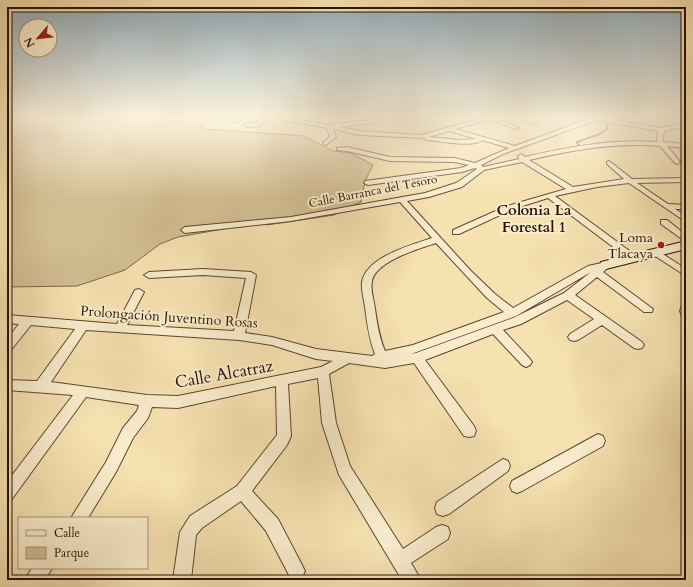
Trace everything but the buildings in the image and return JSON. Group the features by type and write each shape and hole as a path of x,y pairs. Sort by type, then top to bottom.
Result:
{"street":[{"path":"497,143 515,148"},
{"path":"339,149 347,149 390,159 441,159 479,167 515,148 529,143"},
{"path":"368,183 462,170 591,147 621,143"},
{"path":"653,143 686,146"},
{"path":"661,144 678,162"},
{"path":"522,146 516,152 522,159 574,191"},
{"path":"609,163 630,181 686,220"},
{"name":"Calle Barranca del Tesoro","path":"185,230 263,222 402,200 450,188 479,167"},
{"path":"456,232 485,217 550,196 630,181 686,180"},
{"path":"550,196 632,257"},
{"path":"402,200 491,296 512,313"},
{"path":"665,206 686,207"},
{"path":"598,268 632,257 684,245 664,222"},
{"path":"380,360 373,332 367,281 383,260 412,247 439,239"},
{"path":"655,252 686,273"},
{"path":"598,268 648,309"},
{"name":"Prolongación Juventino Rosas","path":"380,360 512,313 598,268"},
{"name":"Prolongación Juventino Rosas","path":"7,319 83,326 239,336 272,341 316,354 348,358 380,360 417,358 496,330 536,312 568,295 598,268"},
{"path":"149,275 203,272 251,275 239,336"},
{"path":"120,328 139,292"},
{"path":"568,295 638,345"},
{"path":"574,337 603,319"},
{"path":"7,347 28,320"},
{"path":"41,386 83,326"},
{"path":"496,330 526,362"},
{"name":"Calle Alcatraz","path":"7,385 41,386 147,400 178,402 249,386 324,372 348,358"},
{"path":"417,358 469,431"},
{"path":"324,372 329,424 344,470 412,580"},
{"path":"182,580 188,532 196,522 242,490 282,440 284,436 282,381"},
{"path":"7,494 83,391"},
{"path":"80,517 111,467 128,433 143,414 147,400"},
{"path":"517,486 598,441"},
{"path":"443,508 503,466"},
{"path":"242,490 272,525 296,571"},
{"path":"400,561 442,533"},
{"path":"34,580 42,569"}],"green space":[{"path":"7,143 318,143 333,151 351,153 373,165 365,181 361,202 334,215 267,225 263,222 178,237 160,244 125,270 77,286 7,287"}],"place":[{"name":"Loma Tlacaya","path":"661,245"}],"district":[{"name":"Colonia La Forestal 1","path":"534,218"}]}
